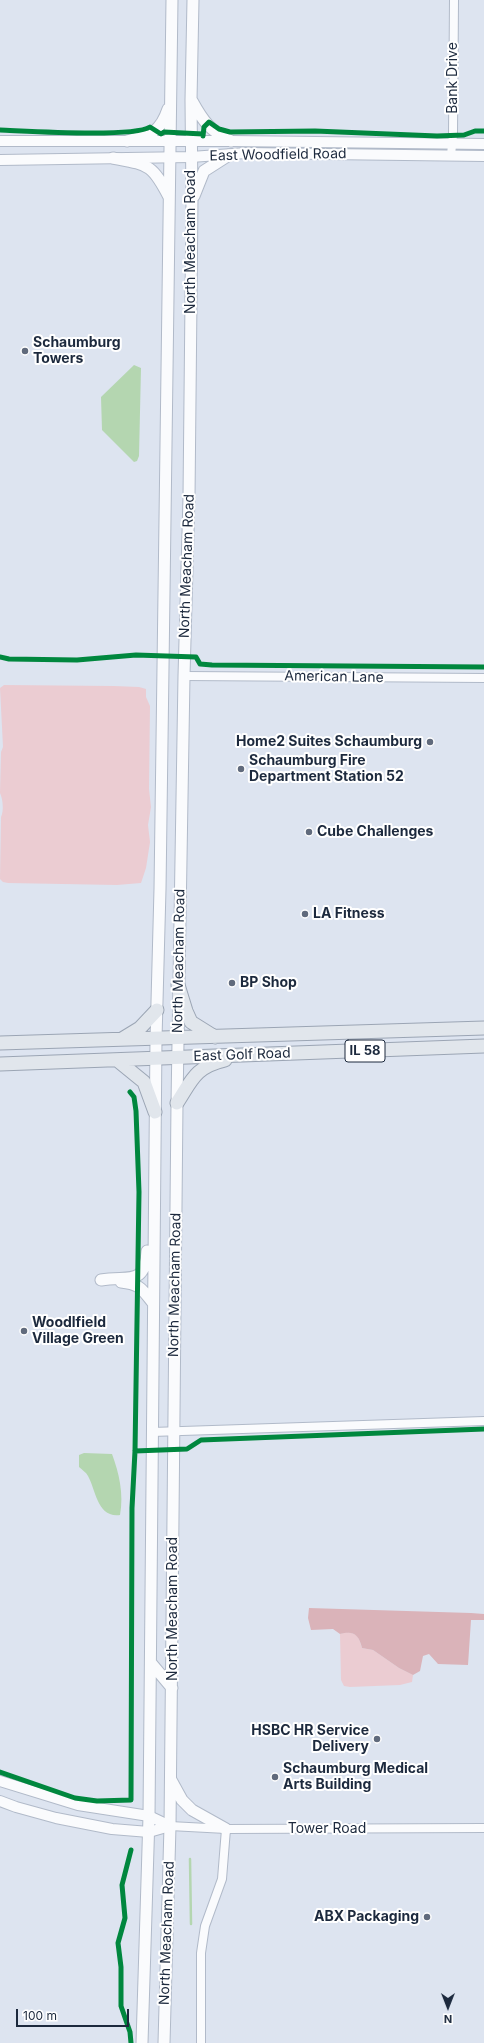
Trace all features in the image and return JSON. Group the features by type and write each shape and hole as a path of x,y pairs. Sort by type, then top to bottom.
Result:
{"main road":[{"name":"North Meacham Road","path":"142,2043 149,1832 154,1183 172,0"},
{"name":"North Meacham Road","path":"164,2043 171,1779 177,1057 189,497 192,200 191,100 194,0"},
{"path":"191,100 206,125 231,141"},
{"path":"127,141 149,136 156,131 170,104"},
{"path":"192,200 204,171 229,155"},
{"path":"113,158 135,162 152,169 158,175 169,198"},
{"path":"178,985 191,1022 215,1037"},
{"path":"120,1040 140,1028 157,1010"},
{"name":"East Golf Road","path":"0,1043 484,1028"},
{"name":"East Golf Road","path":"0,1064 484,1046"},
{"path":"177,1103 199,1070 214,1062 246,1055"},
{"path":"117,1060 144,1082 155,1112"},
{"path":"153,1303 135,1283 101,1280 132,1277 143,1271 146,1264 148,1197 154,1183"},
{"path":"151,1663 172,1688"},
{"path":"171,1779 182,1800 192,1810 226,1829"}],"street":[{"name":"Bank Drive","path":"451,155 454,0"},
{"name":"East Woodfield Road","path":"0,141 231,141 484,144"},
{"name":"East Woodfield Road","path":"0,160 191,157 307,153 484,156"},
{"name":"American Lane","path":"184,676 484,678"},
{"path":"152,1432 484,1421"},
{"path":"0,1781 78,1805 149,1816 170,1826"},
{"path":"0,1801 56,1818 112,1829 149,1832 170,1826"},
{"name":"Tower Road","path":"170,1826 226,1829 484,1828"},
{"path":"201,2043 201,1953 206,1926 222,1879 226,1829"}],"shaded area":[{"path":"134,365 141,368 139,456 137,461 134,462 102,430 101,397"},
{"path":"4,685 114,686 139,687 146,689 146,697 150,706 149,789 151,807 148,825 150,842 146,868 141,883 117,885 8,883 3,882 0,879 1,817 3,809 0,793 1,752 3,747 0,688"},
{"path":"84,1453 112,1454 117,1469 121,1491 120,1515 112,1515 106,1512 98,1502 88,1476 79,1467 79,1455"},
{"path":"309,1608 471,1613 484,1614 484,1620 471,1620 468,1665 438,1664 429,1654 423,1656 420,1671 413,1675 399,1668 373,1650 362,1648 357,1637 352,1633 340,1634 333,1629 311,1630 308,1618"},
{"path":"347,1632 358,1637 362,1648 373,1650 399,1668 413,1675 412,1682 400,1685 344,1686 341,1680 340,1634"}],"waterway":[{"path":"190,1859 191,1924"}],"cycle path":[{"path":"203,136 204,127 209,122 219,129 230,132 315,131 437,136 464,135 475,131 484,131"},
{"path":"0,130 102,133 140,130 150,127 161,134 164,132 203,134"},
{"path":"0,657 9,659 77,660 136,655 196,657 200,664 212,665 484,667"},
{"path":"0,1772 75,1798 97,1801 131,1800 132,1508 135,1451 139,1192 136,1111 134,1097 130,1092"},
{"path":"135,1451 187,1449 201,1440 484,1429"},
{"path":"131,1850 122,1885 125,1918 118,1943 121,1967 121,2006 130,2032 131,2043"}],"place":[{"name":"Schaumburg Towers","path":"25,351"},
{"name":"Home2 Suites Schaumburg","path":"430,742"},
{"name":"Schaumburg Fire Department Station 52","path":"241,769"},
{"name":"Cube Challenges","path":"309,832"},
{"name":"LA Fitness","path":"305,914"},
{"name":"BP Shop","path":"232,983"},
{"name":"Woodlfield Village Green","path":"24,1331"},
{"name":"HSBC HR Service Delivery","path":"377,1739"},
{"name":"Schaumburg Medical Arts Building","path":"275,1777"},
{"name":"ABX Packaging","path":"427,1917"}]}
